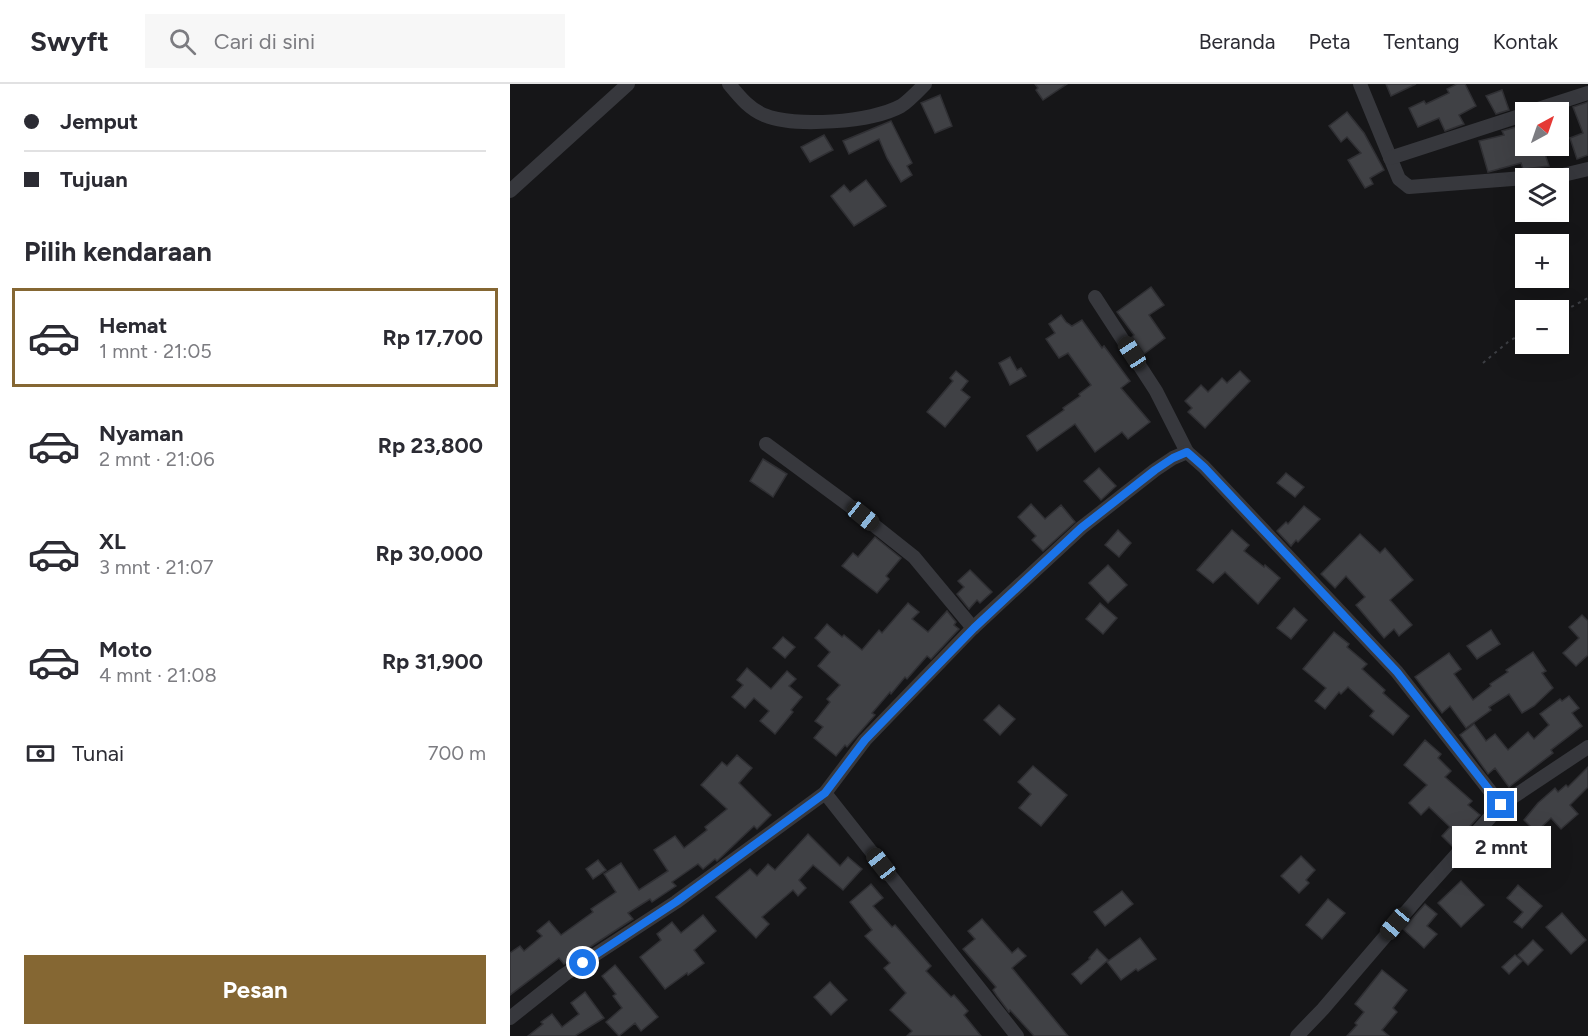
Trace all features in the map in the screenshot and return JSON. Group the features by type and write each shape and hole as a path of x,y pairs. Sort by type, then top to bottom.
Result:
{"street":[{"path":"510,191 628,84"},
{"path":"729,84 750,106 766,116 808,122 843,120 880,114 902,105 925,84"},
{"path":"1360,84 1399,178 1409,187 1563,175 1588,169"},
{"path":"1561,102 1588,93"},
{"path":"1390,158 1515,117"},
{"path":"1095,297 1156,391 1187,452 1204,467 1397,672 1501,805"},
{"path":"766,444 914,557 974,628"},
{"path":"510,1018 564,975 676,902 825,793 865,740 974,628 1081,528 1155,470 1187,452"},
{"path":"1297,1036 1501,805 1588,747"},
{"path":"825,793 1017,1036"}],"path":[{"path":"1569,308 1588,298"},
{"path":"1483,363 1515,338"}],"building":[{"path":"1035,84 1067,84 1043,100"},
{"path":"1386,84 1416,84 1391,96"},
{"path":"1457,84 1465,84 1476,106 1459,115 1464,124 1445,131 1439,118 1418,127 1409,108 1424,101 1426,104 1449,93 1447,89"},
{"path":"1502,90 1509,110 1496,114 1486,96"},
{"path":"940,95 952,126 935,133 921,103"},
{"path":"1588,102 1588,155 1577,159 1570,138 1583,133 1573,107"},
{"path":"1347,112 1364,133 1384,170 1370,178 1373,184 1365,188 1348,160 1361,153 1347,137 1341,142 1329,126"},
{"path":"891,121 912,163 907,166 912,175 901,182 879,139 849,154 843,141"},
{"path":"1515,127 1515,156 1546,156 1549,166 1523,168 1521,163 1488,172 1479,141 1504,135 1502,131"},
{"path":"824,135 833,150 810,162 801,147"},
{"path":"866,180 886,206 854,226 831,196 844,185 850,192"},
{"path":"1151,287 1164,305 1149,315 1165,338 1144,354 1132,337 1134,335 1117,312"},
{"path":"1061,315 1072,326 1082,320 1102,348 1104,346 1130,381 1121,388 1150,422 1128,439 1122,432 1095,452 1075,424 1037,451 1027,436 1064,410 1063,408 1091,385 1068,353 1059,358 1046,339 1055,333 1049,324"},
{"path":"1010,357 1017,370 1021,368 1026,376 1010,385 999,363"},
{"path":"956,371 968,381 961,390 970,397 945,427 927,412 953,381 950,378"},
{"path":"1240,371 1250,381 1205,428 1188,412 1192,408 1185,401 1201,385 1208,392 1222,378 1227,383"},
{"path":"763,459 787,474 773,497 750,481"},
{"path":"1099,468 1116,486 1101,500 1084,481"},
{"path":"1286,473 1304,487 1295,497 1277,483"},
{"path":"1031,504 1045,519 1061,505 1075,522 1043,551 1032,540 1036,536 1018,517"},
{"path":"1304,506 1320,519 1298,542 1296,540 1291,546 1277,531 1286,522 1288,524"},
{"path":"1118,530 1131,543 1119,557 1105,545"},
{"path":"1232,530 1249,545 1244,551 1280,578 1258,604 1225,572 1213,583 1197,570"},
{"path":"1360,534 1380,553 1385,548 1413,580 1390,600 1412,625 1399,636 1394,629 1384,638 1356,605 1365,597 1346,576 1335,588 1321,574"},
{"path":"875,537 901,558 886,576 889,579 877,593 842,566 853,553 858,557"},
{"path":"1108,565 1127,585 1108,603 1089,583"},
{"path":"970,570 992,592 980,603 977,600 969,609 957,594 964,587 958,581"},
{"path":"908,603 919,612 912,619 928,632 947,611 956,622 954,625 959,629 931,659 927,656 907,679 905,677 891,694 890,692 872,713 875,715 836,756 814,738 823,727 815,721 830,702 827,699 840,685 818,666 830,652 815,638 827,624 862,650 879,630 882,633"},
{"path":"1100,603 1117,618 1103,634 1086,619"},
{"path":"1294,608 1307,620 1291,639 1277,628"},
{"path":"1582,615 1588,621 1588,655 1576,666 1563,653 1579,638 1569,627"},
{"path":"1491,630 1500,644 1477,659 1467,646"},
{"path":"1334,632 1349,644 1347,647 1367,664 1362,669 1385,690 1383,693 1409,716 1393,735 1370,716 1374,711 1348,687 1341,694 1339,692 1325,709 1315,701 1326,688 1303,669"},
{"path":"783,637 795,647 785,658 773,648"},
{"path":"1533,652 1546,671 1542,673 1553,688 1534,706 1522,713 1509,694 1489,707 1491,710 1466,728 1450,706 1442,713 1415,677 1449,653 1461,669 1454,674 1473,700 1491,686 1490,684 1508,672 1506,670"},
{"path":"747,668 771,689 787,671 796,679 789,686 802,697 775,734 760,721 769,711 754,698 745,708 732,697 743,685 737,680"},
{"path":"1569,696 1579,708 1572,713 1582,726 1551,750 1553,753 1509,787 1495,768 1488,774 1460,735 1474,724 1486,741 1495,734 1508,750 1528,732 1534,739 1549,725 1540,714 1560,699 1562,701"},
{"path":"999,705 1015,719 1000,735 984,720"},
{"path":"1425,740 1441,754 1438,758 1451,771 1445,777 1472,801 1468,805 1480,815 1452,846 1442,836 1450,827 1429,807 1421,815 1409,803 1427,785 1404,765"},
{"path":"737,755 752,768 739,783 771,815 757,829 754,826 717,861 715,859 703,869 698,864 672,882 676,886 652,902 650,899 628,913 633,919 564,964 559,958 510,995 510,953 520,946 524,951 542,936 537,931 549,921 561,935 593,912 591,909 616,892 604,874 621,863 639,890 668,871 654,850 675,836 684,848 707,830 705,827 727,809 701,785 722,762 727,766"},
{"path":"1033,766 1067,795 1041,826 1019,808 1031,794 1018,782"},
{"path":"1588,767 1588,787 1570,805 1578,814 1561,829 1551,818 1536,832 1524,820 1555,788 1558,792 1566,785 1568,787"},
{"path":"1530,827 1545,842 1537,851 1522,836"},
{"path":"808,834 840,866 848,857 862,869 843,890 813,865 799,880 806,888 798,896 793,890 762,917 769,924 756,938 716,897 750,869 757,876 768,864 775,870"},
{"path":"1301,856 1315,870 1306,880 1309,883 1299,893 1281,876"},
{"path":"598,860 606,870 593,879 586,869"},
{"path":"1461,881 1484,905 1461,927 1438,903"},
{"path":"871,884 883,898 873,906 892,927 895,925 931,966 926,971 951,997 954,995 968,1011 964,1015 981,1036 907,1036 912,1031 890,1010 906,993 884,968 890,963 865,936 872,930 850,902"},
{"path":"1518,885 1542,906 1522,928 1514,922 1523,912 1507,898"},
{"path":"1122,891 1133,904 1105,926 1094,912"},
{"path":"1328,899 1345,913 1322,939 1306,925"},
{"path":"1425,904 1437,914 1427,926 1437,934 1424,948 1403,929"},
{"path":"1562,913 1586,940 1571,954 1546,927"},
{"path":"703,915 716,931 694,950 704,963 665,989 640,957 661,940 657,934 672,922 681,933"},
{"path":"982,919 1012,953 1018,948 1026,956 1012,968 1068,1036 1034,1036 1010,1010 1009,1012 997,996 993,990 996,987 963,949 975,939 968,931"},
{"path":"1140,938 1156,959 1121,980 1107,962"},
{"path":"1533,940 1543,950 1528,965 1518,955"},
{"path":"1097,949 1108,960 1081,984 1072,974 1090,959"},
{"path":"1515,955 1522,961 1509,974 1502,967"},
{"path":"615,965 658,1017 641,1031 635,1023 619,1036 606,1022 622,1008 613,996 616,994 602,976"},
{"path":"1382,970 1407,990 1393,1008 1397,1012 1382,1030 1389,1036 1347,1036 1357,1025 1355,1023 1364,1012 1355,1004"},
{"path":"830,982 847,1000 831,1015 814,997"},
{"path":"585,992 604,1018 575,1036 528,1036 552,1014 562,1027 579,1014 571,1003"}],"route":[{"path":"583,963 676,902 825,793 865,740 974,628 1081,528 1155,470 1187,452 1204,467 1397,672 1501,805"}]}
